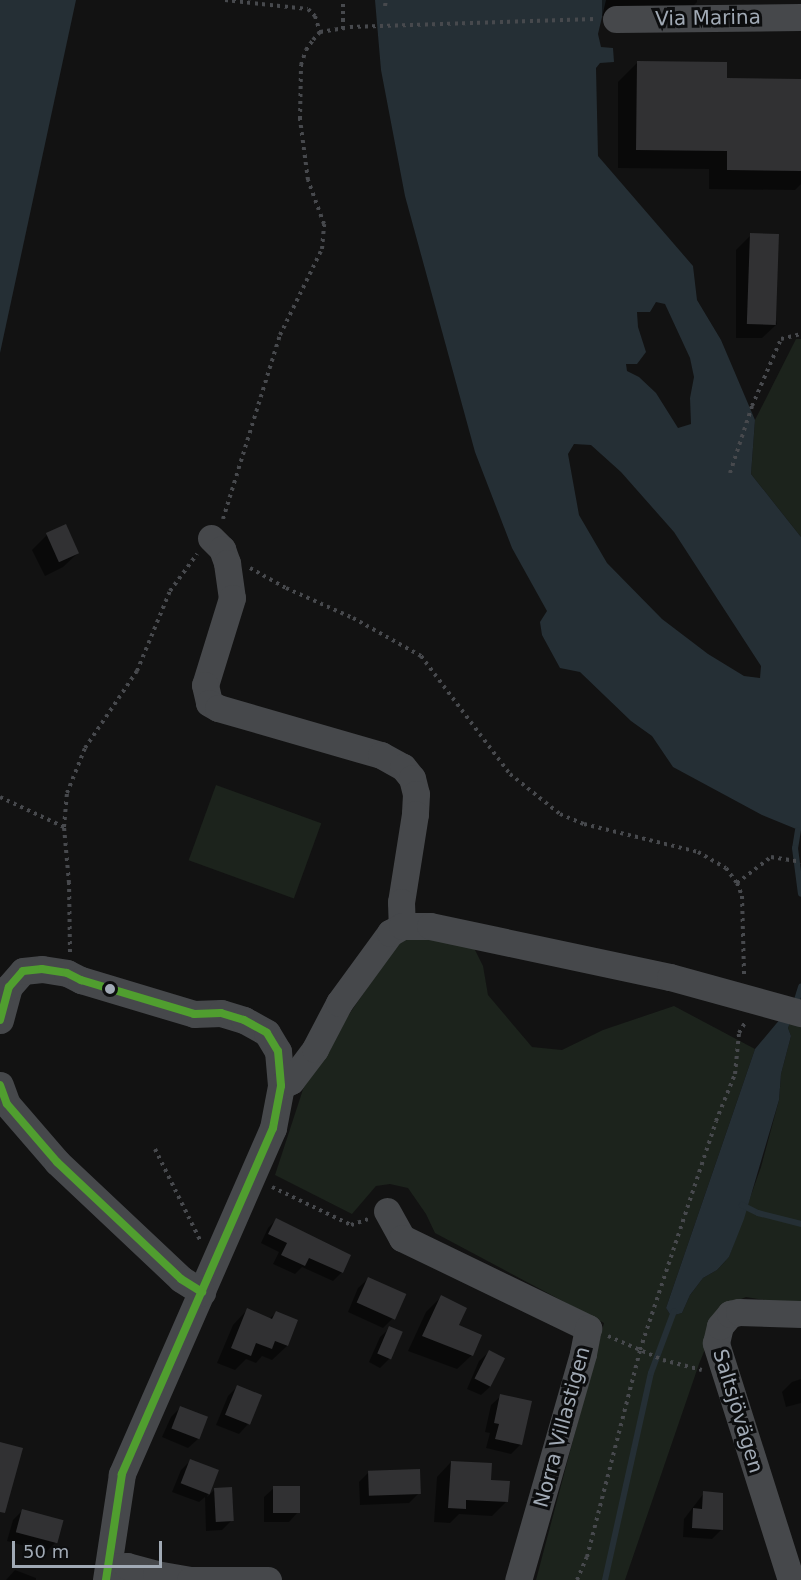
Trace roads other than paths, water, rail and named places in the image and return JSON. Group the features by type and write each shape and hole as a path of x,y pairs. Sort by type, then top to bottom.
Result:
{"street":[{"name":"Via Marina","path":"616,19 801,17"},
{"path":"211,538 222,549 227,563 232,598 205,685 209,703 218,708 381,755 403,767 412,778 416,794 413,836 401,902 402,926"},
{"path":"281,1086 291,1081 315,1049 339,1003 390,933 402,926 430,927 670,978 801,1013"},
{"path":"0,1020 9,987 23,971 42,969 67,974 194,1014 221,1013 244,1020 267,1032 278,1051 281,1086 273,1128 122,1474 108,1573 127,1566 190,1580 268,1580"},
{"path":"0,1085 8,1104 57,1162 181,1279 202,1292"},
{"name":"Norra Villastigen","path":"387,1211 402,1238 588,1328 583,1354 518,1580"},
{"name":"Saltsjövägen","path":"791,1580 716,1343 724,1318 739,1312 801,1314"}],"waterway":[{"path":"798,830 795,848 801,894"},
{"path":"797,1000 801,987"},
{"path":"742,1205 758,1213 801,1224"},
{"path":"605,1580 651,1373 674,1311"}]}
